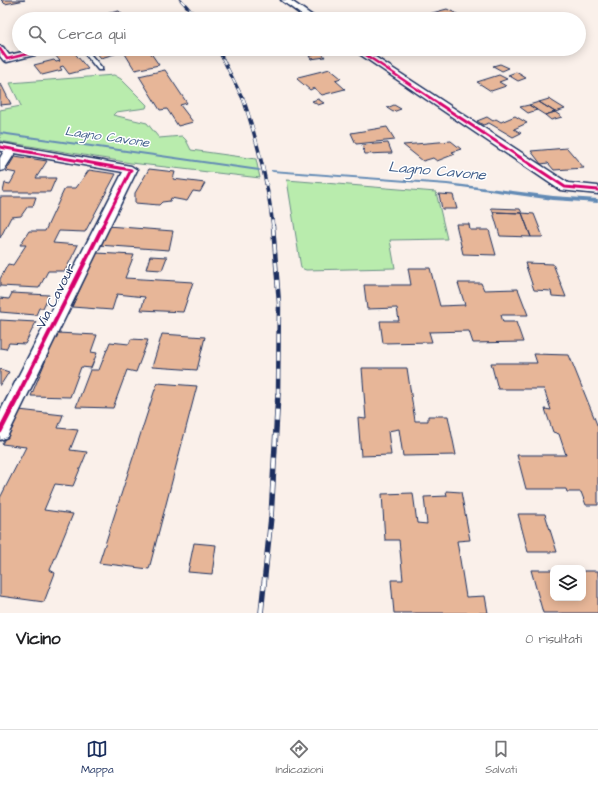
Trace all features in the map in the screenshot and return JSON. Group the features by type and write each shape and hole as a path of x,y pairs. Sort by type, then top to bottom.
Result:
{"street":[{"path":"285,0 303,12"},
{"path":"0,49 6,60 21,56"},
{"path":"368,56 565,187 598,190"},
{"path":"0,166 6,148"},
{"name":"Via Cavour","path":"0,431 131,170 6,148"}],"lane":[{"path":"89,56 100,69"}],"green space":[{"path":"114,75 121,79 147,105 146,108 116,112 113,115 147,123 159,138 182,136 186,140 191,150 256,159 260,178 131,163 0,141 0,110 21,106 10,83"},
{"path":"287,180 436,192 447,239 390,240 395,268 306,270 301,268"}],"building":[{"path":"1,0 25,0 5,4"},
{"path":"447,9 453,12 436,12"},
{"path":"56,56 77,56 88,69 69,74 63,66 60,67 62,70 42,75 34,65 54,60 56,62 60,61"},
{"path":"126,56 153,56 159,65 135,70"},
{"path":"309,56 325,57 311,59"},
{"path":"500,64 509,68 502,71 493,66"},
{"path":"330,69 341,78 335,80 345,89 322,95 314,88 310,90 297,79 298,77"},
{"path":"165,70 187,103 180,105 193,122 178,126 167,109 160,110 139,76"},
{"path":"516,72 526,78 518,81 508,75"},
{"path":"499,75 507,79 499,82 506,86 491,91 477,82"},
{"path":"1,84 11,104 0,105"},
{"path":"318,99 324,103 318,105 312,101"},
{"path":"549,99 565,109 555,112 539,102"},
{"path":"539,102 555,112 545,115 529,105"},
{"path":"394,105 401,109 393,112 387,108"},
{"path":"529,105 537,110 528,113 520,107"},
{"path":"555,112 562,117 551,120 545,115"},
{"path":"515,116 527,123 514,129 521,133 513,137 489,123 483,125 477,121 487,117 493,121 496,119 501,122"},
{"path":"387,127 395,140 356,144 351,133"},
{"path":"451,141 461,149 452,152 455,154 437,161 433,158 423,161 403,145"},
{"path":"388,143 392,153 365,154 362,145"},
{"path":"567,148 584,168 554,170 548,163 541,164 531,151"},
{"path":"15,156 47,161 36,178 56,178 50,192 3,192 5,183 10,184 16,173 6,171"},
{"path":"149,169 175,172 173,179 205,183 200,192 193,191 187,201 171,198 170,201 162,202 159,205 135,203 135,193"},
{"path":"89,170 116,174 85,232 59,231 53,243 78,245 65,271 48,271 39,288 0,286 0,279 8,264 13,265 26,245 20,245 29,231 45,231 65,188 76,188"},
{"path":"439,194 453,195 457,209 442,209"},
{"path":"0,197 36,197 33,206 28,206 21,216 11,217 0,238"},
{"path":"491,208 520,209 522,213 493,212"},
{"path":"493,212 522,213 531,237 500,236"},
{"path":"522,213 534,214 543,237 531,237"},
{"path":"456,224 469,224 470,230 489,230 496,255 463,254"},
{"path":"107,226 173,231 169,250 98,245"},
{"path":"96,253 134,255 125,278 193,282 183,312 141,310 145,297 117,294 112,310 72,307"},
{"path":"150,256 167,257 162,270 146,269"},
{"path":"525,263 553,264 566,297 552,296 551,291 534,290"},
{"path":"408,268 430,268 440,306 465,305 458,283 481,283 484,290 518,289 528,315 501,315 503,322 516,322 523,342 473,343 469,331 429,332 432,342 383,343 380,321 399,321 397,308 367,309 364,285 411,285"},
{"path":"12,293 49,295 43,308 39,308 36,315 0,312 0,298 9,299"},
{"path":"0,320 36,322 25,344 9,343 6,349 0,348"},
{"path":"57,333 97,335 91,352 97,353 91,368 81,367 70,397 31,396"},
{"path":"162,334 205,337 197,370 152,367"},
{"path":"131,339 148,340 136,372 127,370 113,408 76,407 90,370 99,370 110,342 129,344"},
{"path":"534,354 569,355 598,427 598,505 586,505 581,492 567,492 566,489 526,489 517,455 566,455 559,434 553,432 545,409 551,410 544,389 498,389 491,363 537,363"},
{"path":"362,368 407,368 415,421 428,421 428,416 448,416 456,455 403,456 399,429 388,431 391,455 361,456 358,418 366,419"},
{"path":"0,369 9,372 0,386"},
{"path":"157,383 197,386 149,569 99,563"},
{"path":"19,410 63,415 58,428 78,430 70,450 87,452 73,486 55,484 44,510 73,514 50,570 55,573 44,602 0,596 0,498 26,447 2,444"},
{"path":"446,491 461,492 470,540 457,541 466,597 485,596 488,613 394,613 391,580 403,580 399,540 385,540 382,494 413,493 417,523 427,524 424,497 447,496"},
{"path":"518,514 545,514 557,552 528,552"},
{"path":"194,543 216,545 212,574 188,572"},
{"path":"531,570 550,570 550,601 586,601 586,571 598,571 598,613 543,613"}],"waterway":[{"name":"Lagno Cavone","path":"0,133 259,170"},
{"name":"Lagno Cavone","path":"273,171 447,184 553,198 598,201"}],"railway":[{"path":"181,0 192,12"},
{"path":"222,56 243,99"},
{"path":"243,98 261,161 273,227"},
{"path":"273,226 279,303 278,395"},
{"path":"261,613 271,517 278,394"}],"cycle path":[{"path":"0,49 7,59 19,56"},
{"path":"368,56 565,187 598,190"},
{"path":"0,147 131,170 0,431"}]}
